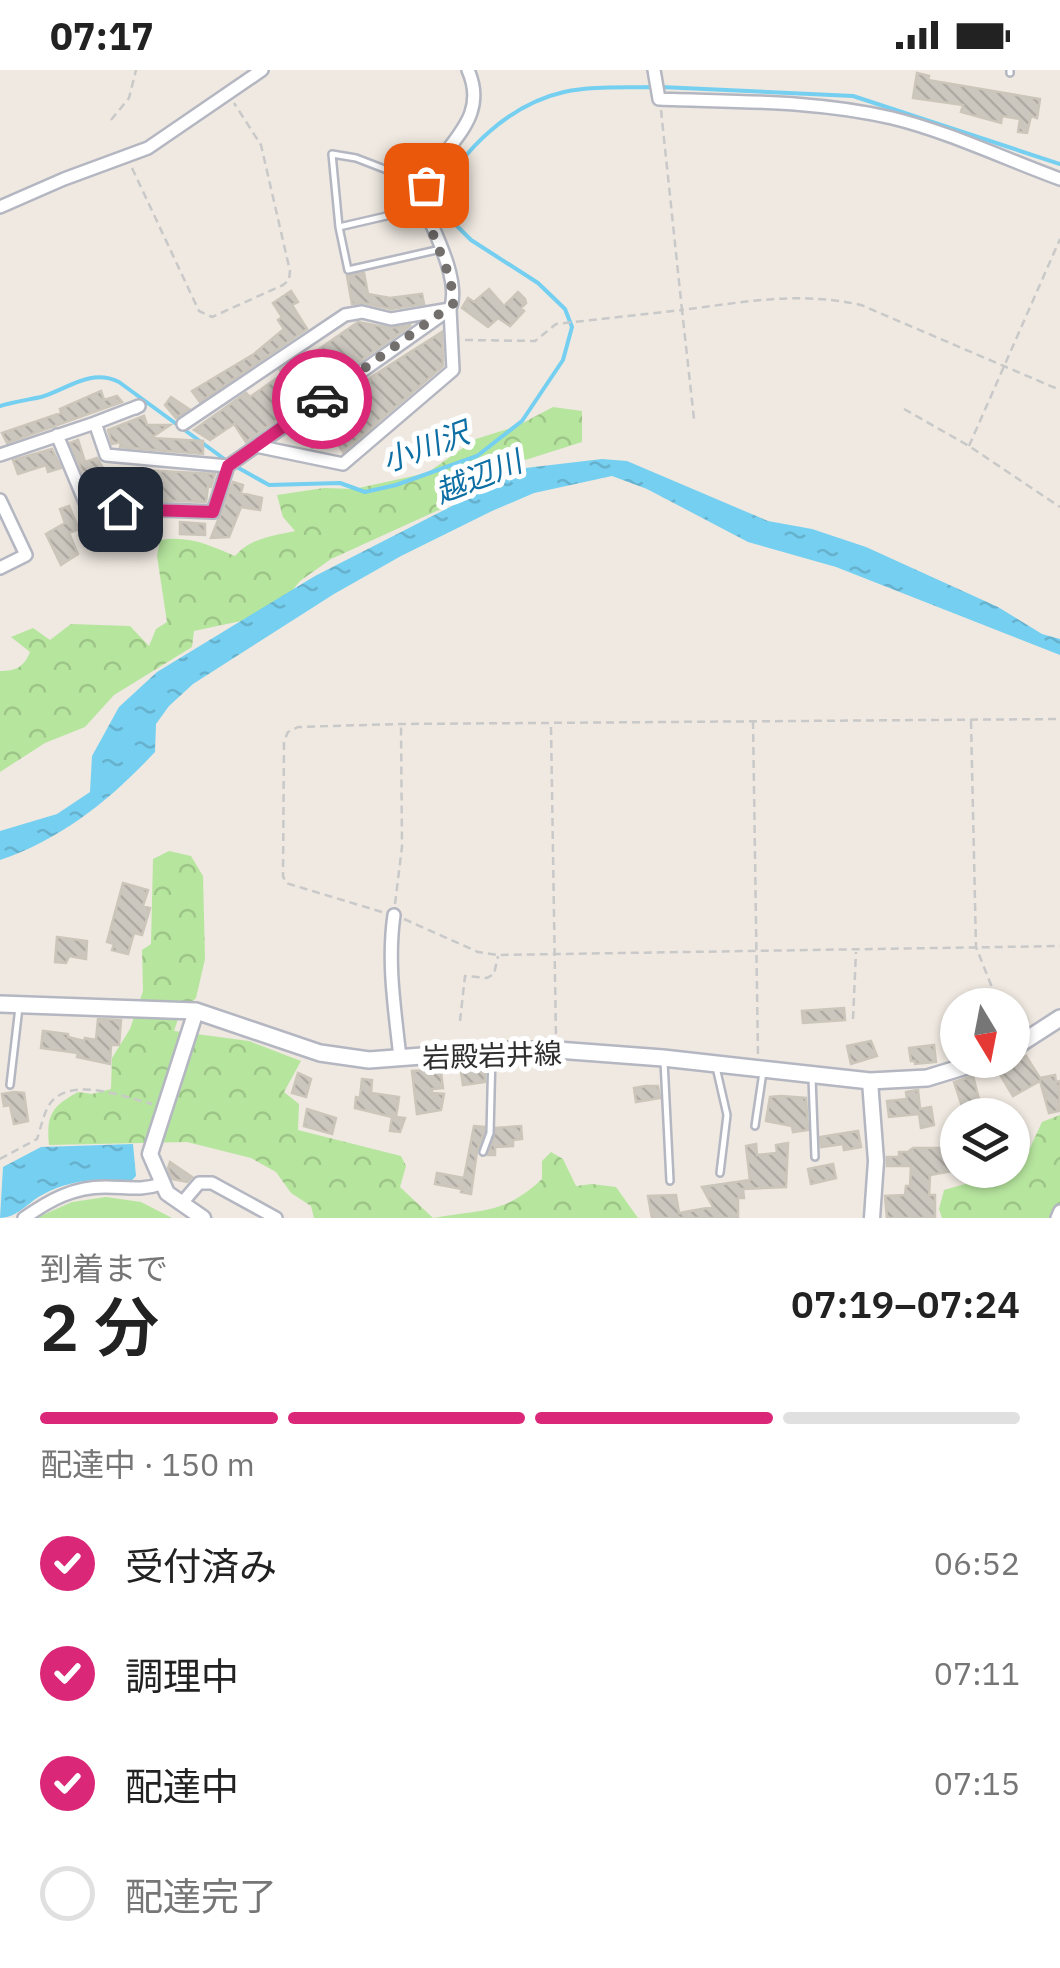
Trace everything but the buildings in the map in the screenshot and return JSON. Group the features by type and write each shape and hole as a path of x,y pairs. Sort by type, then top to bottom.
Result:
{"main road":[{"name":"岩殿岩井線","path":"0,1004 196,1011 320,1053 369,1060 492,1050 556,1050 870,1082 940,1074"},
{"path":"1030,1037 1060,1018"}],"street":[{"path":"0,207 148,148 228,95 248,74 262,70"},
{"path":"256,446 343,464 454,370 450,309 453,294 424,207 426,185 470,118 476,97 468,70"},
{"path":"654,70 660,99 817,105 895,119 1060,179"},
{"path":"183,424 344,315 362,312 391,319 450,309"},
{"path":"57,435 87,508 213,512 228,466 450,309"},
{"path":"0,455 140,406 135,408"},
{"path":"95,423 106,456 228,466"},
{"path":"0,500 26,556 0,568"},
{"path":"394,915 390,945 400,1058"},
{"path":"196,1011 150,1154 161,1184 203,1218"},
{"path":"870,1082 876,1161 872,1218"},
{"path":"182,1202 200,1183 212,1184 276,1218"},
{"path":"24,1218 77,1190 148,1189 161,1184"}],"lane":[{"path":"426,185 356,158 332,154 338,227 348,270 441,249"},
{"path":"338,227 424,207"},
{"path":"10,1085 19,1004"},
{"path":"482,1152 490,1133 492,1050"},
{"path":"663,1058 670,1181"},
{"path":"715,1064 726,1115 720,1173"},
{"path":"755,1126 761,1069"},
{"path":"812,1075 816,1157"}],"path":[{"path":"111,120 130,98 136,70"},
{"path":"127,158 204,316 212,317 283,285 290,280 290,272 261,145 228,95"},
{"path":"660,99 694,419"},
{"path":"969,446 1060,239"},
{"path":"454,340 535,340 556,324 582,319 811,296 861,306 1060,390"},
{"path":"904,409 969,446 1060,507"},
{"path":"971,718 976,947 992,988"},
{"path":"1060,718 298,727 288,732 284,741 286,882 394,915 478,952 498,955 1060,946"},
{"path":"753,721 755,950 761,1069"},
{"path":"394,915 402,847 401,724"},
{"path":"551,724 556,1050"},
{"path":"853,1019 856,950"},
{"path":"460,1021 465,976 487,978 494,974 498,955"},
{"path":"0,1159 37,1138 50,1102 78,1089 162,1107"}],"green space":[{"path":"553,407 582,411 582,442 494,470 487,488 331,559 300,581 287,597 250,619 194,631 192,647 114,695 85,727 45,743 0,772 0,671 19,667 30,652 11,637 33,628 50,640 71,624 130,626 149,646 156,629 167,622 157,556 160,540 190,540 235,556 255,541 295,531 283,517 277,495 324,488 354,489 427,473 476,439 517,426"},
{"path":"169,851 191,856 203,876 205,959 196,998 180,1013 174,1031 249,1041 301,1061 284,1092 299,1104 298,1130 401,1156 406,1166 400,1187 433,1218 314,1218 311,1206 291,1193 276,1172 251,1158 187,1142 49,1145 50,1119 62,1102 78,1092 92,1094 111,1089 112,1058 130,1029 143,991 142,950 151,944 153,859"},
{"path":"1060,1115 1060,1218 942,1218 939,1209 944,1190 1030,1188 1030,1148 1042,1122"},
{"path":"551,1152 563,1159 576,1186 616,1187 638,1218 433,1218 491,1209 516,1199 542,1179 542,1161"},
{"path":"106,1197 141,1202 172,1218 36,1218 72,1202"}],"water":[{"path":"602,459 627,461 768,521 812,529 866,547 998,607 1042,634 1060,639 1060,655 836,567 748,542 647,489 612,476 534,493 401,556 334,594 193,684 156,724 155,752 103,802 44,841 0,860 0,831 57,814 90,792 92,756 119,707 157,672 315,576 497,483 517,469"},
{"path":"133,1144 136,1176 130,1182 96,1180 63,1186 12,1216 0,1218 3,1167 41,1147"}],"waterway":[{"name":"小川沢","path":"235,466 269,485 340,483 365,492 477,456 522,421 563,360 572,327 565,309 538,283 471,240 445,214 440,196 475,145 526,107 575,90 652,87"},
{"name":"小川沢","path":"661,87 853,96 1060,164"},
{"name":"小川沢","path":"0,406 41,397 89,378 108,378 119,382 227,461"}],"way so far":[{"path":"322,399 453,304 446,263 424,207 426,185"}],"route":[{"path":"120,509 213,512 228,466 322,399"}],"water label":[{"name":"越辺川","path":"478,476"}]}
